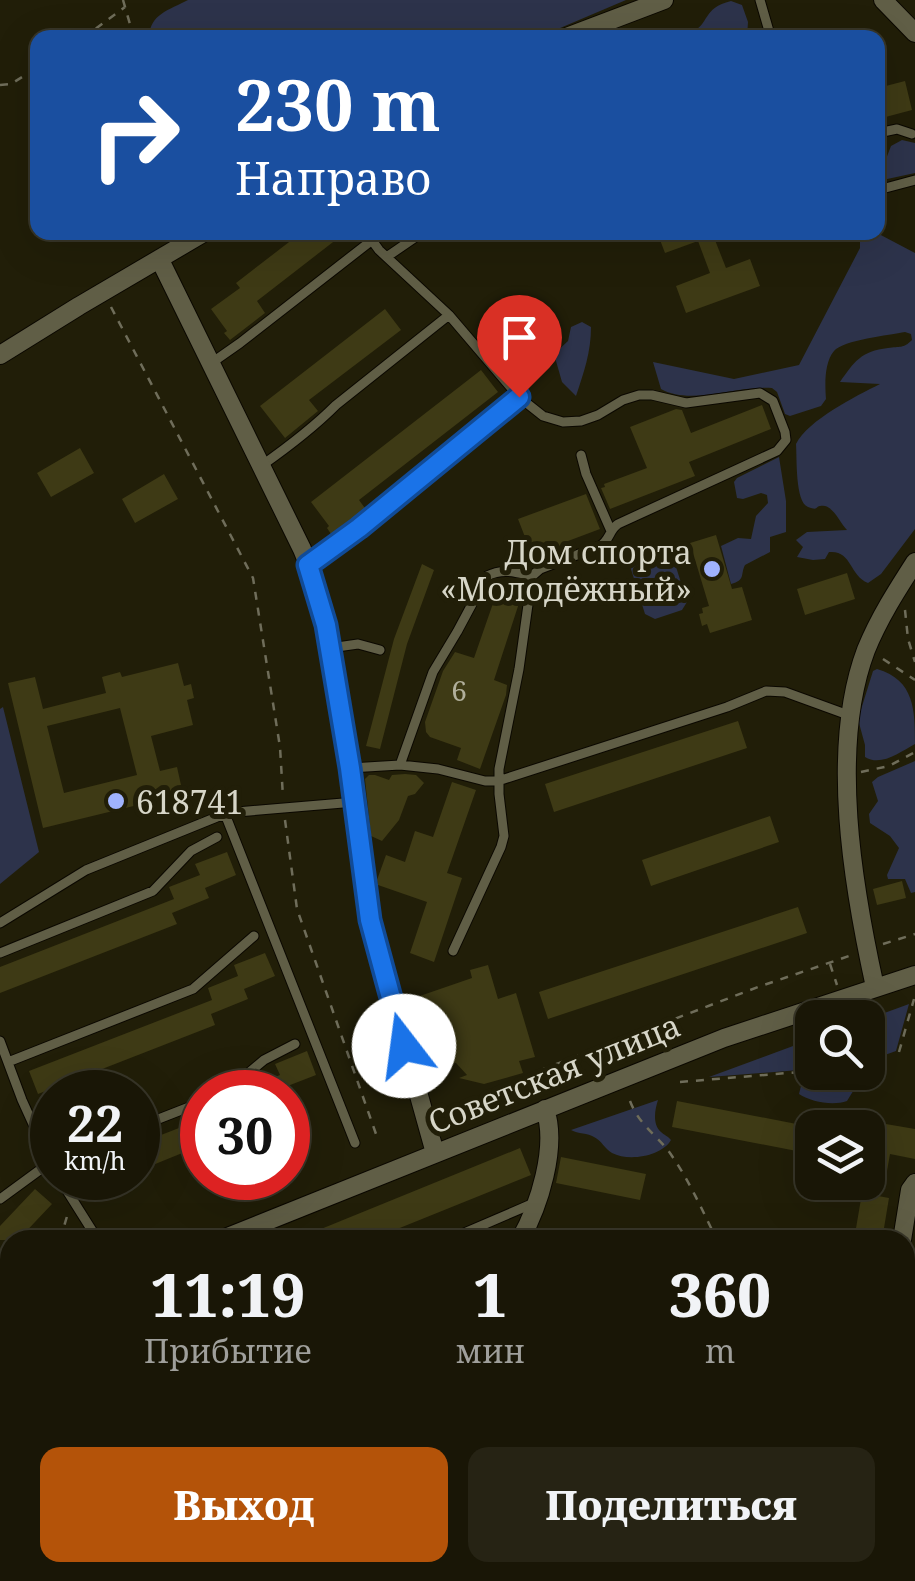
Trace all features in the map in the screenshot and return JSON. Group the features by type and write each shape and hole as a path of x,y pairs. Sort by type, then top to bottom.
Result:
{"street":[{"path":"612,29 664,0"},
{"path":"882,0 915,33"},
{"path":"0,355 192,240"},
{"path":"160,260 308,565 323,608 370,920 435,1153"},
{"path":"875,987 854,881 847,773 851,716 866,650 915,562"},
{"name":"Советская улица","path":"245,1230 724,1038 915,975"},
{"path":"524,1230 536,1202 550,1138 545,1109"},
{"path":"904,1230 910,1190 915,1182"}],"lane":[{"path":"760,0 769,30"},
{"path":"885,132 897,129 912,134"},
{"path":"885,188 915,180"},
{"path":"210,364 240,344 364,240"},
{"path":"371,240 449,315 519,397 543,416 563,422 581,421 639,395 686,403 760,393 773,401 786,435 778,451 618,524 600,546 540,569 532,576 498,781 504,836 452,951"},
{"path":"388,256 411,240"},
{"path":"261,466 449,315"},
{"path":"308,565 347,538 519,397"},
{"path":"581,455 611,532"},
{"path":"400,765 432,672 487,576 505,571 532,576"},
{"path":"330,648 358,644 380,650"},
{"path":"350,768 400,765 498,781 727,708 766,691 785,692 851,716"},
{"path":"0,923 86,870 225,814 355,802"},
{"path":"225,814 355,1143"},
{"path":"0,953 153,892 191,850 217,837"},
{"path":"6,1067 193,989 254,936"},
{"path":"0,1041 6,1067 30,1117"},
{"path":"252,1070 295,1044"},
{"path":"0,1199 30,1178"},
{"path":"73,1200 92,1230"},
{"path":"471,1230 536,1202"}],"path":[{"path":"123,0 132,30"},
{"path":"94,30 126,7"},
{"path":"0,85 11,84 30,72"},
{"path":"104,292 254,578 280,747 297,909 376,1134"},
{"path":"905,600 905,621 915,662"},
{"path":"866,650 915,680"},
{"path":"857,772 877,770 915,752"},
{"path":"541,1070 758,987 915,934"},
{"path":"899,1052 914,998"},
{"path":"680,1082 795,1072"},
{"path":"630,1101 643,1126 675,1159 712,1230"},
{"path":"63,1230 71,1200"}],"shaded area":[{"path":"188,0 626,0 555,30 150,30 168,10"},
{"path":"731,1 742,5 747,30 694,30 710,12"},
{"path":"902,140 915,143 915,173 885,179 885,159 891,146"},
{"path":"885,237 915,253 915,529 881,574 868,583 836,552 829,552 825,559 797,557 803,547 796,540 807,532 847,530 828,507 812,508 804,503 799,489 796,444 822,418 880,384 840,382 854,363 871,352 906,345 912,340 911,334 878,336 839,347 827,368 826,399 821,406 790,416 785,414 772,388 673,394 661,389 653,362 734,379 799,365 860,248 860,240"},
{"path":"582,322 591,327 591,336 576,396 562,382 554,354 568,341 571,327"},
{"path":"779,457 786,532 770,537 770,552 745,565 741,579 731,584 721,546 738,538 751,539 756,516 768,503 767,495 761,493 737,498 734,482"},
{"path":"663,548 672,554 687,602 682,610 655,619 645,614 630,566 635,558"},
{"path":"873,671 890,674 906,689 913,709 915,744 890,757 871,760 865,757 859,716"},
{"path":"3,707 39,852 0,884 0,709"},
{"path":"915,761 915,892 911,893 905,879 888,879 899,848 890,836 870,823 869,814 878,801 872,782"},
{"path":"909,1004 896,1051 885,1055 885,1013"},
{"path":"795,1045 795,1070 709,1077"},
{"path":"800,1090 854,1090 847,1101 835,1103 799,1094"},
{"path":"658,1100 656,1125 671,1140 653,1154 619,1156 594,1137 571,1130"}],"building":[{"path":"905,81 912,110 885,117 885,86"},
{"path":"292,240 336,240 257,301 265,313 230,340 211,309 240,288 236,283"},
{"path":"660,240 715,240 726,268 750,259 760,286 686,313 676,286 710,273 698,241 665,253"},
{"path":"385,309 401,330 309,400 318,411 285,438 260,406"},
{"path":"481,370 498,392 359,500 367,511 333,537 311,502"},
{"path":"762,405 771,429 689,462 695,476 610,509 601,488 604,484 647,468 630,427 676,409 682,410 691,433"},
{"path":"80,448 94,473 51,497 37,473"},
{"path":"164,474 178,499 135,523 122,499"},
{"path":"586,494 600,529 568,541 570,545 542,559 539,553 531,556 529,549 519,553 515,541 525,537 518,519"},
{"name":"Дом спорта «Молодёжный»","path":"716,535 732,589 742,587 752,620 710,633 707,624 702,626 699,614 709,606 690,543"},
{"path":"422,564 434,570 407,644 380,749 366,746 394,639"},
{"path":"847,573 855,599 805,615 797,589"},
{"path":"498,589 521,597 494,680 507,685 506,695 480,769 457,760 461,748 430,737 425,722 443,671 455,652 474,658"},
{"path":"178,663 184,686 191,684 194,698 187,700 193,725 151,736 160,771 177,767 183,794 43,828 8,683 35,677 43,709 106,693 102,677 120,672 122,677","holes":["120,708 137,775 64,793 47,726"]},
{"path":"738,721 747,748 554,812 545,784"},
{"path":"375,775 389,780 392,775 416,775 424,783 408,796 399,820 382,841 371,836 365,779"},
{"path":"452,782 476,790 447,873 462,878 434,962 410,953 427,902 378,885 377,880 386,855 405,862 415,831 433,837"},
{"path":"770,816 779,842 651,886 642,860"},
{"path":"227,852 236,875 205,888 209,898 172,913 177,924 0,993 0,967 174,899 169,887 200,875 195,864"},
{"path":"902,881 906,898 877,905 873,889"},
{"path":"798,907 807,933 548,1019 539,992"},
{"path":"265,953 275,976 244,989 248,999 211,1014 215,1025 100,1070 32,1070 212,1000 208,988 238,976 234,965"},
{"path":"488,965 498,999 516,993 535,1057 519,1061 523,1073 484,1084 459,1078 467,1075 456,1063 442,1064 438,1056 434,1058 414,998 472,978 470,970"},
{"path":"307,1051 316,1075 310,1077 310,1070 278,1070 275,1064"},
{"path":"677,1101 795,1124 795,1151 672,1127"},
{"path":"885,1124 915,1129 915,1159 890,1154 887,1171"},
{"path":"180,1128 180,1154 160,1162 160,1135"},
{"path":"520,1148 531,1175 395,1230 319,1230"},
{"path":"561,1157 646,1174 640,1200 556,1183"},
{"path":"30,1194 30,1200 47,1200 52,1204 27,1230 0,1230"},
{"path":"889,1198 884,1230 856,1230 861,1200"}],"place":[{"name":"Дом спорта «Молодёжный»","path":"712,569"},
{"name":"618741","path":"116,801"}],"route":[{"path":"404,1046 370,920 326,625 308,565 335,548 519,397"}]}
